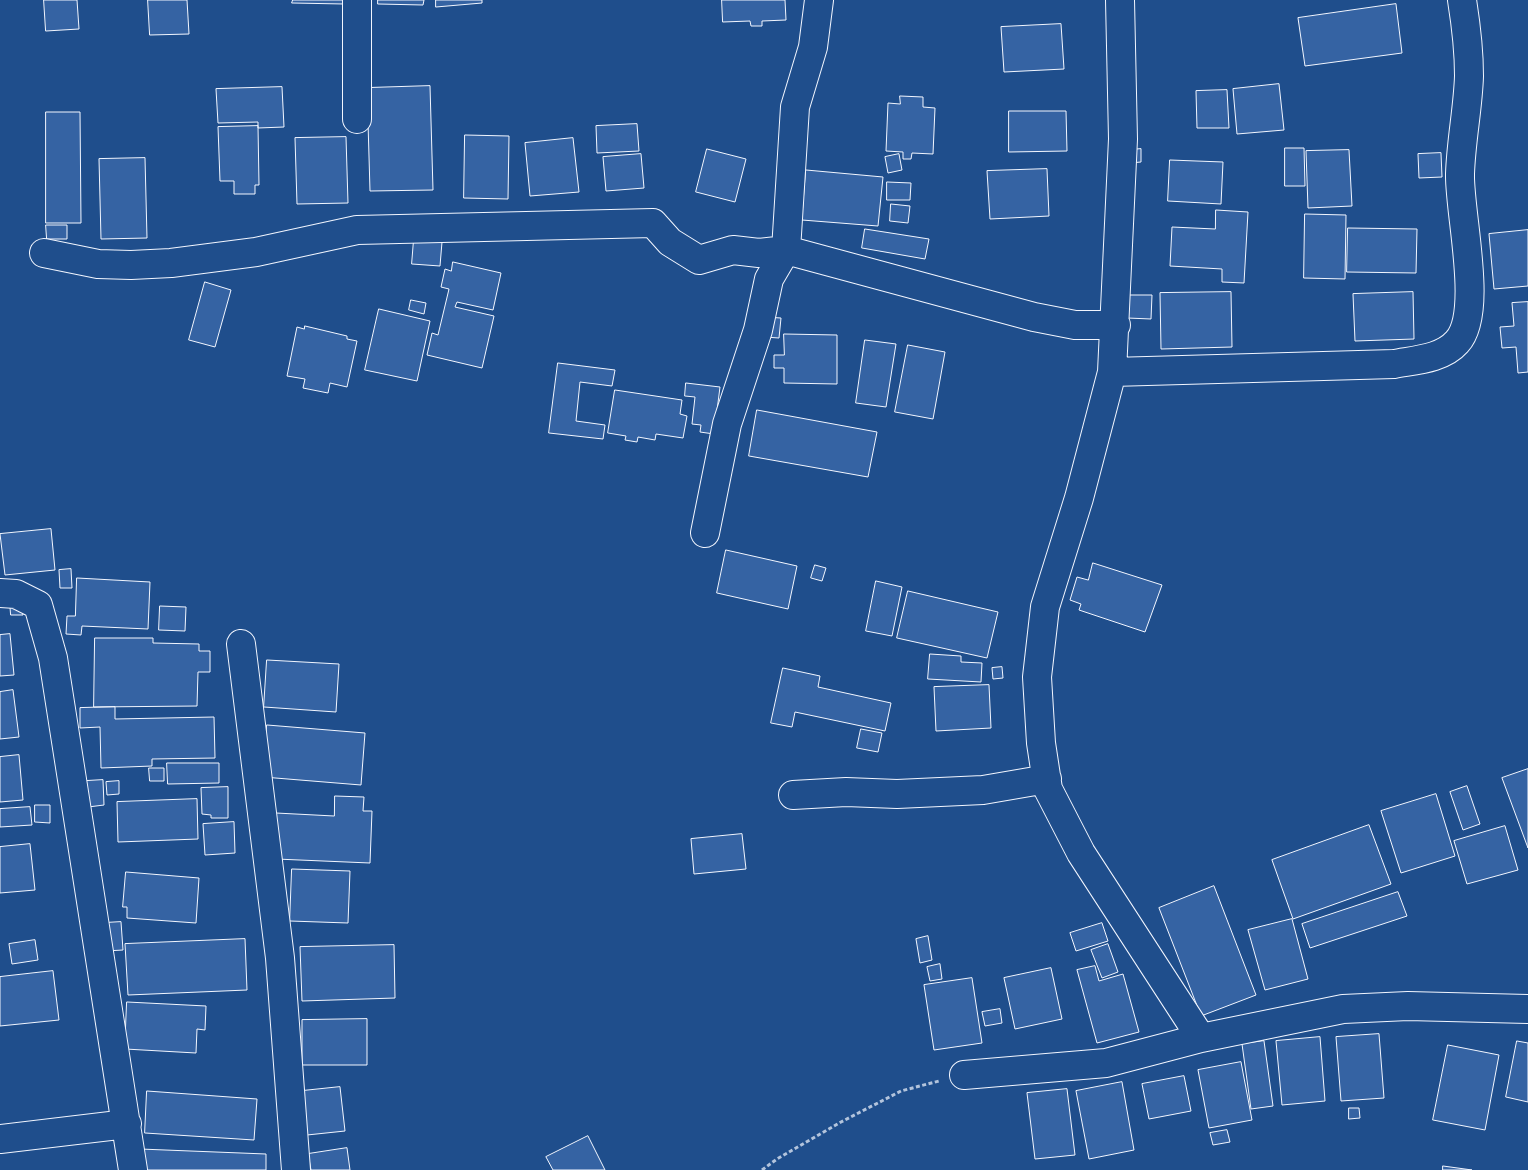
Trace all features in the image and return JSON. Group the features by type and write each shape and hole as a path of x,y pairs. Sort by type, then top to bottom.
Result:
{"street":[{"path":"357,0 357,118"},
{"path":"705,533 727,424 758,330 769,279 786,250 795,106 813,47 819,0"},
{"path":"1120,0 1123,139 1116,325 1112,372 1080,498 1045,607 1036,677 1048,789 1081,853 1201,1038"},
{"path":"1112,372 1394,364 1440,355 1458,342 1466,324 1470,295 1460,175 1469,76 1467,30 1462,0"},
{"path":"44,253 98,264 131,265 171,263 256,252 357,230 652,223 670,242 699,260 733,250 759,253 786,250 1034,317 1076,325 1116,325"},
{"path":"0,593 16,594 38,605 51,649 133,1170"},
{"path":"241,644 280,958 296,1170"},
{"path":"793,795 846,792 897,794 983,790 1047,779"},
{"path":"964,1075 1106,1063 1201,1038 1343,1009 1408,1006 1528,1009"},
{"path":"0,1139 126,1124"}],"path":[{"path":"762,1170 777,1159 841,1122 901,1091 964,1075"}],"building":[{"path":"44,0 77,0 79,29 46,31"},
{"path":"148,0 187,0 189,34 150,35"},
{"path":"293,0 344,0 344,4 292,3"},
{"path":"378,0 424,0 423,5 378,4"},
{"path":"436,0 482,0 482,3 436,7"},
{"path":"722,0 785,0 786,20 762,21 762,26 751,26 750,21 723,22"},
{"path":"1396,4 1402,53 1305,66 1298,18"},
{"path":"1061,24 1064,69 1004,72 1001,27"},
{"path":"1279,84 1284,130 1237,134 1233,89"},
{"path":"430,86 433,190 370,191 367,88"},
{"path":"282,87 284,127 258,128 258,122 218,123 216,89"},
{"path":"1227,90 1229,128 1197,128 1196,91"},
{"path":"900,96 923,97 923,107 935,108 933,154 912,153 911,159 903,159 903,152 886,151 888,103 900,104"},
{"path":"1009,111 1066,111 1067,151 1009,152"},
{"path":"46,112 80,112 81,223 46,223"},
{"path":"637,124 639,151 597,153 596,126"},
{"path":"258,126 259,185 255,185 255,194 234,194 234,181 220,181 218,127"},
{"path":"465,135 509,136 508,199 464,198"},
{"path":"346,137 348,203 297,204 295,138"},
{"path":"573,138 579,192 530,196 525,143"},
{"path":"1285,148 1304,148 1305,186 1285,186"},
{"path":"707,149 746,159 735,202 696,192"},
{"path":"1141,149 1141,162 1130,163 1130,150"},
{"path":"1349,150 1352,206 1308,208 1306,151"},
{"path":"1441,153 1442,177 1419,178 1418,154"},
{"path":"641,154 644,188 606,191 603,157"},
{"path":"899,154 902,170 888,173 885,157"},
{"path":"145,158 147,238 101,239 99,159"},
{"path":"1170,160 1223,162 1221,204 1168,201"},
{"path":"1047,169 1049,216 990,219 987,171"},
{"path":"806,170 883,177 878,226 802,220"},
{"path":"887,182 911,183 910,200 887,200"},
{"path":"891,204 910,206 908,223 890,221"},
{"path":"1216,210 1248,212 1244,283 1222,282 1222,269 1170,266 1172,227 1215,229"},
{"path":"1305,214 1346,215 1345,279 1304,278"},
{"path":"46,225 67,225 67,239 47,239"},
{"path":"1348,228 1417,229 1416,273 1347,272"},
{"path":"865,229 929,239 925,259 862,248"},
{"path":"1528,230 1528,286 1494,289 1489,234"},
{"path":"414,239 442,242 440,266 412,264"},
{"path":"453,262 501,273 493,310 457,302 455,307 494,316 482,368 427,355 432,333 438,335 449,289 441,287 445,269 451,271"},
{"path":"205,282 231,290 215,347 189,340"},
{"path":"1231,292 1232,347 1161,349 1160,293"},
{"path":"1413,292 1414,339 1355,341 1353,294"},
{"path":"1128,295 1152,295 1151,319 1127,318"},
{"path":"411,300 426,303 424,314 409,310"},
{"path":"1528,302 1528,372 1518,373 1516,347 1502,348 1500,327 1514,326 1512,303"},
{"path":"379,309 430,321 417,381 365,370"},
{"path":"765,317 781,318 779,338 764,337"},
{"path":"305,326 347,336 347,339 357,341 347,387 330,383 328,393 303,388 305,379 287,376 297,327 304,329"},
{"path":"784,334 837,335 837,384 784,383 784,368 774,368 774,355 784,355"},
{"path":"865,340 896,344 886,407 856,403"},
{"path":"908,345 945,352 933,419 895,412"},
{"path":"558,363 615,370 612,386 580,382 576,421 605,425 603,439 549,433"},
{"path":"686,383 720,387 714,434 700,432 701,425 692,424 695,397 685,396"},
{"path":"615,390 682,400 680,414 687,416 683,438 656,434 655,440 638,437 637,442 625,440 626,436 608,433"},
{"path":"757,410 877,432 868,477 749,456"},
{"path":"51,529 55,570 5,575 0,534"},
{"path":"726,550 797,566 788,609 717,593"},
{"path":"1093,563 1162,585 1145,632 1079,610 1081,604 1070,600 1077,577 1088,580"},
{"path":"815,565 826,568 822,581 811,578"},
{"path":"71,569 72,588 60,588 59,570"},
{"path":"77,578 150,582 148,629 82,626 81,635 66,634 67,616 75,616"},
{"path":"876,581 902,587 892,636 866,631"},
{"path":"908,591 998,612 987,658 897,638"},
{"path":"10,602 22,602 23,615 11,615"},
{"path":"160,606 186,607 185,631 159,630"},
{"path":"10,634 14,675 0,676 0,635"},
{"path":"95,638 153,638 153,643 199,644 199,651 210,651 210,672 198,672 197,706 94,707"},
{"path":"930,654 961,656 961,662 982,663 981,682 928,679"},
{"path":"267,660 339,664 336,712 264,707"},
{"path":"1002,667 1003,678 993,679 992,668"},
{"path":"783,668 820,676 818,687 891,703 885,731 795,712 792,727 771,723"},
{"path":"989,685 991,728 936,731 934,687"},
{"path":"13,690 19,737 0,739 0,692"},
{"path":"115,707 115,719 214,717 215,758 152,759 152,766 101,768 100,727 80,728 80,708"},
{"path":"267,725 365,733 361,785 263,777"},
{"path":"861,729 882,733 878,752 857,748"},
{"path":"19,755 23,800 0,802 0,757"},
{"path":"167,763 219,763 219,783 168,784"},
{"path":"149,768 164,768 164,781 150,781"},
{"path":"1528,769 1528,848 1502,778"},
{"path":"103,780 104,805 88,807 86,781"},
{"path":"119,781 119,794 107,795 106,782"},
{"path":"1467,786 1480,824 1463,830 1450,792"},
{"path":"228,787 228,818 211,818 211,815 202,814 201,788"},
{"path":"1436,794 1455,856 1401,873 1381,811"},
{"path":"335,796 364,797 363,811 372,811 370,863 276,859 276,813 334,816"},
{"path":"197,799 198,839 118,842 117,802"},
{"path":"35,805 50,805 50,823 35,822"},
{"path":"30,807 32,825 0,827 0,809"},
{"path":"234,822 235,853 205,855 203,824"},
{"path":"1369,825 1391,884 1293,919 1272,860"},
{"path":"1505,826 1518,870 1467,884 1454,841"},
{"path":"742,834 746,869 694,874 691,839"},
{"path":"30,844 35,890 0,893 0,847"},
{"path":"292,869 350,871 348,923 290,921"},
{"path":"126,872 199,878 196,923 127,918 127,907 123,907"},
{"path":"1214,886 1256,995 1201,1016 1159,908"},
{"path":"1398,892 1407,916 1310,948 1302,924"},
{"path":"1292,919 1308,979 1265,990 1248,930"},
{"path":"121,922 123,950 106,951 104,923"},
{"path":"1102,923 1108,941 1076,951 1070,933"},
{"path":"928,936 932,960 920,963 916,939"},
{"path":"245,939 247,990 128,995 125,944"},
{"path":"35,940 38,960 12,964 9,944"},
{"path":"1108,944 1118,972 1102,978 1091,950"},
{"path":"394,945 395,998 302,1001 300,947"},
{"path":"940,964 942,979 930,981 927,967"},
{"path":"1095,966 1099,981 1123,974 1139,1032 1097,1043 1077,970"},
{"path":"1051,968 1062,1019 1015,1029 1004,978"},
{"path":"53,971 59,1020 0,1026 0,977"},
{"path":"972,978 982,1043 934,1050 924,985"},
{"path":"127,1002 206,1006 205,1030 197,1029 196,1053 125,1049"},
{"path":"1000,1009 1002,1023 985,1026 982,1012"},
{"path":"367,1019 367,1065 302,1065 302,1020"},
{"path":"1379,1034 1384,1098 1341,1101 1336,1037"},
{"path":"1320,1037 1325,1101 1282,1105 1276,1041"},
{"path":"1264,1041 1273,1106 1251,1109 1242,1044"},
{"path":"1517,1041 1528,1043 1528,1102 1506,1097"},
{"path":"1448,1045 1499,1055 1485,1130 1433,1120"},
{"path":"1241,1062 1252,1120 1209,1128 1198,1070"},
{"path":"1184,1076 1191,1111 1149,1119 1142,1084"},
{"path":"1122,1082 1134,1150 1089,1159 1076,1091"},
{"path":"340,1087 345,1131 307,1135 302,1091"},
{"path":"1067,1089 1075,1155 1035,1159 1027,1093"},
{"path":"147,1091 257,1099 254,1140 145,1133"},
{"path":"1349,1108 1359,1108 1360,1118 1349,1119"},
{"path":"1227,1130 1230,1142 1213,1145 1210,1133"},
{"path":"588,1136 605,1170 553,1170 546,1157"},
{"path":"347,1148 350,1170 311,1170 308,1154"},
{"path":"140,1149 266,1154 266,1170 139,1170"},
{"path":"1443,1166 1472,1170 1443,1170"}]}
